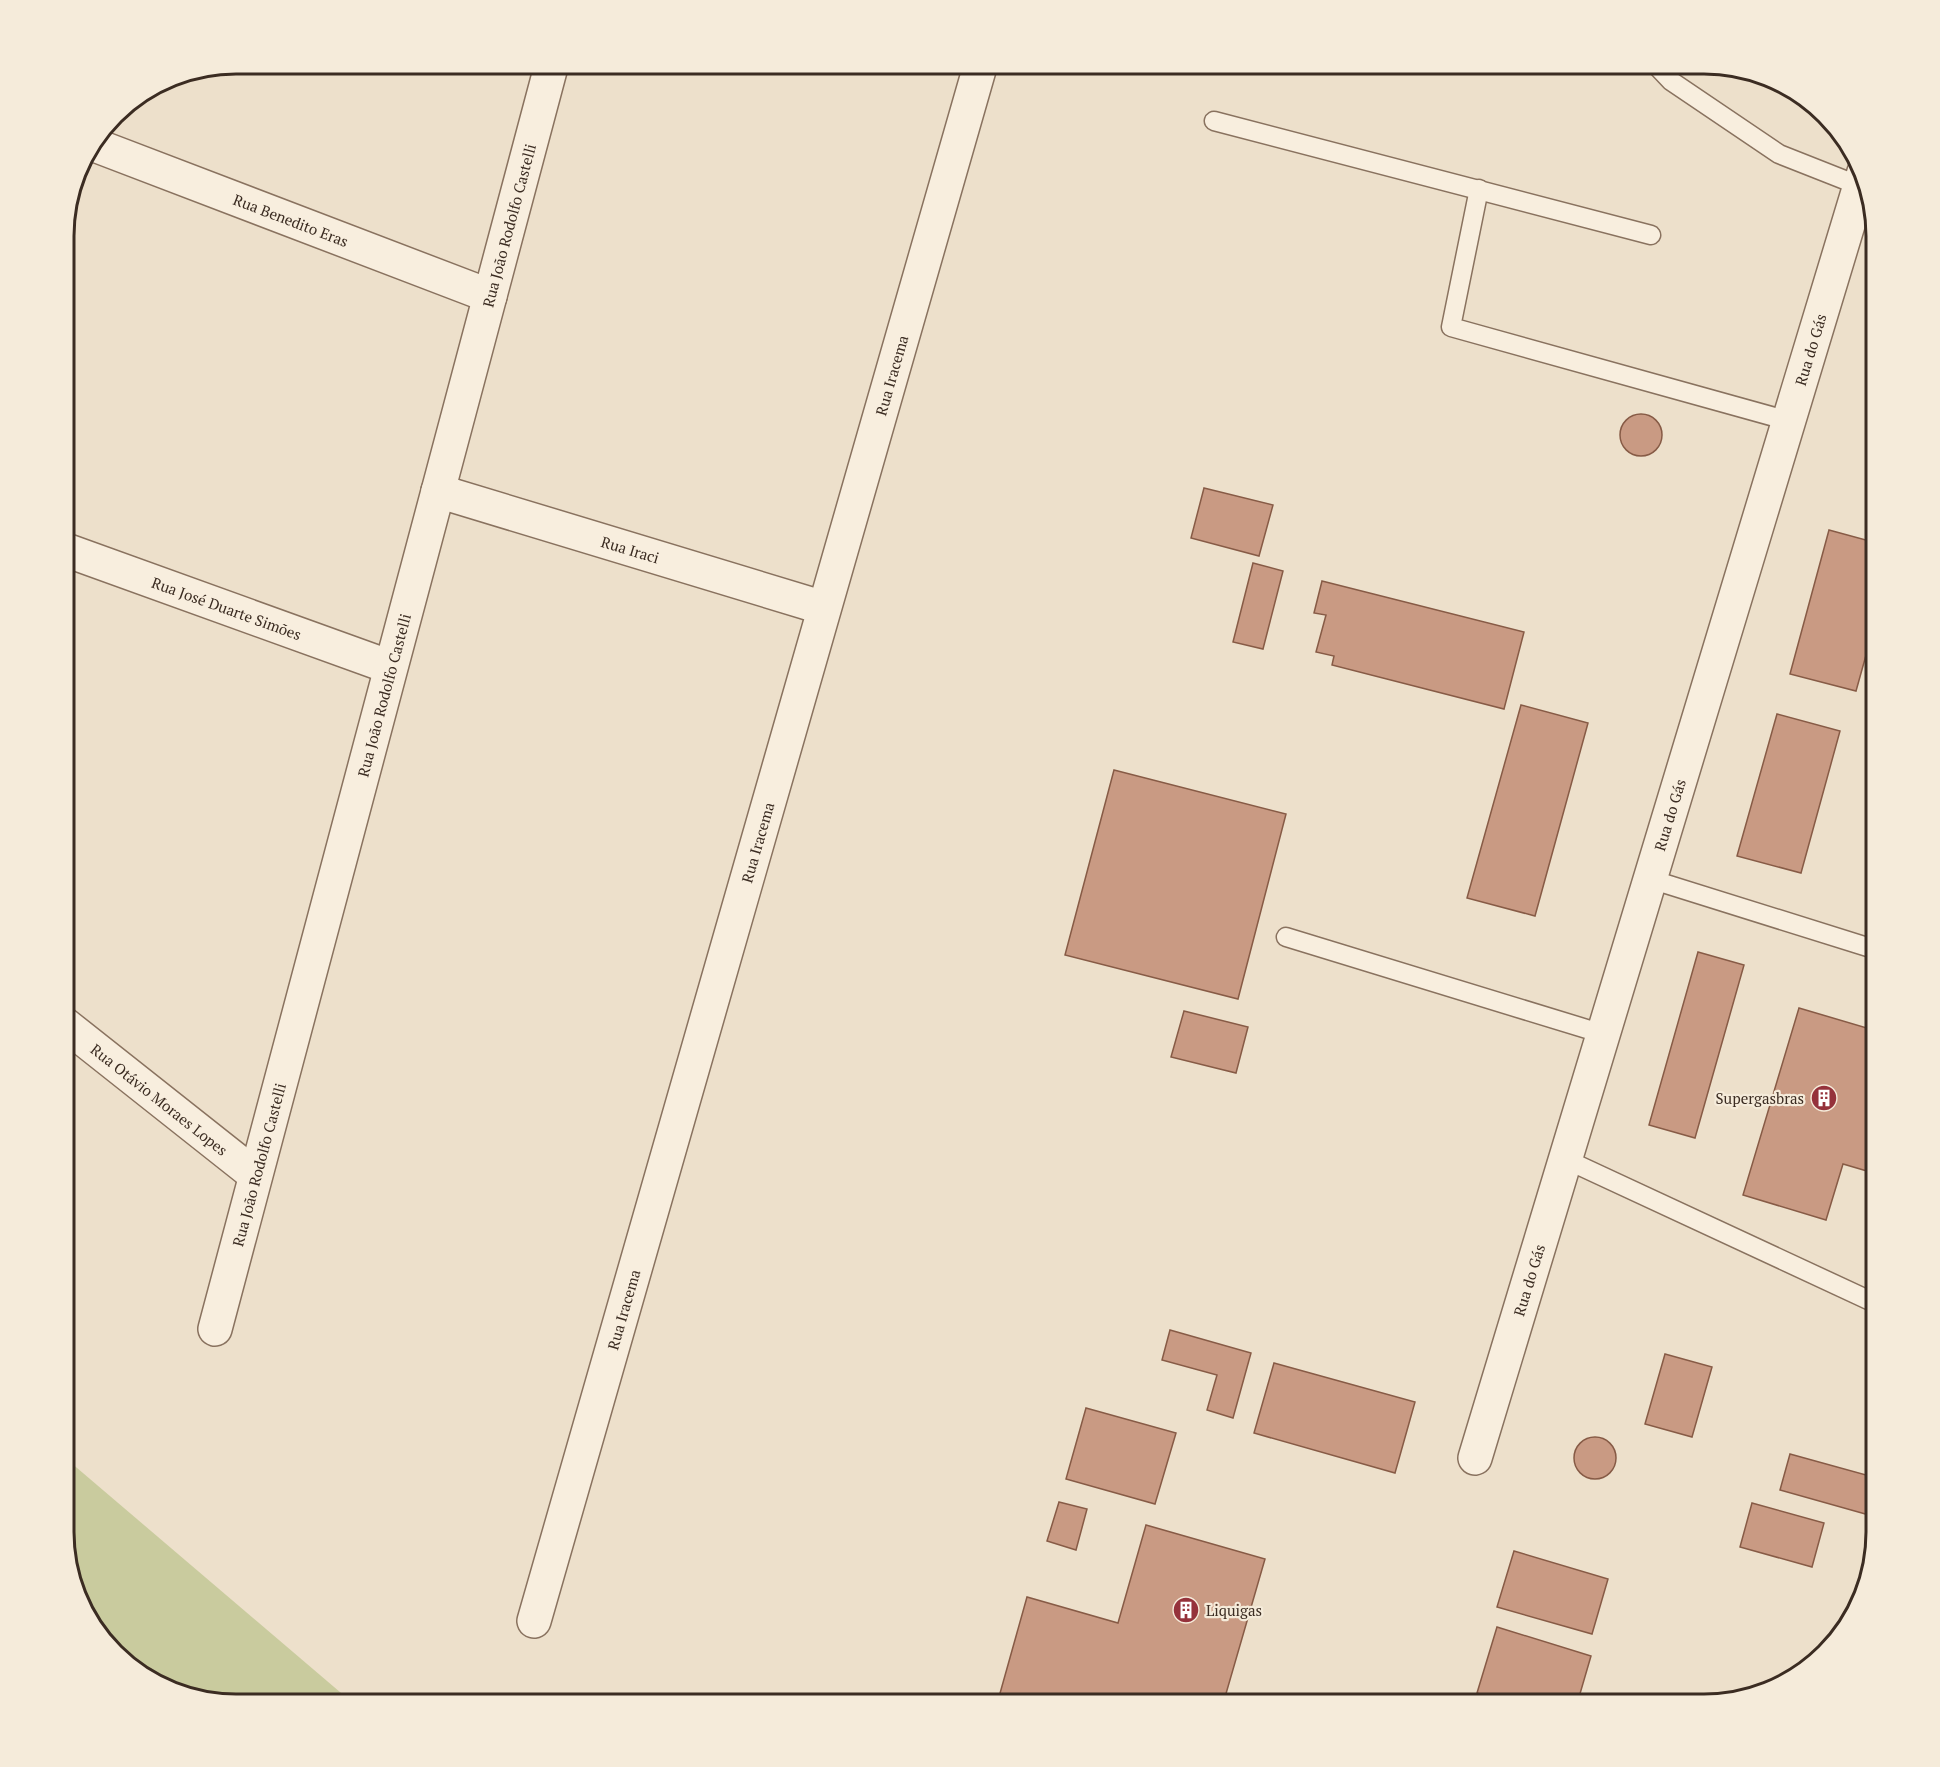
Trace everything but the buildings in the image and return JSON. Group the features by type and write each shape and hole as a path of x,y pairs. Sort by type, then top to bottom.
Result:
{"street":[{"name":"Rua João Rodolfo Castelli","path":"214,1329 549,74"},
{"name":"Rua Iracema","path":"534,1621 978,74"},
{"name":"Rua Benedito Eras","path":"100,147 490,296"},
{"name":"Rua do Gás","path":"1475,1458 1859,188"},
{"name":"Rua Iraci","path":"438,491 824,608"},
{"name":"Rua José Duarte Simões","path":"74,553 390,668"},
{"name":"Rua Otávio Moraes Lopes","path":"74,1032 255,1175"}],"lane":[{"path":"1664,74 1671,81 1779,154 1855,177"},
{"path":"1214,121 1652,234"},
{"path":"1479,189 1450,327 1789,421"},
{"path":"1650,879 1866,947"},
{"path":"1286,937 1603,1034"},
{"path":"1565,1159 1866,1299"}],"green space":[{"path":"74,1465 342,1694 236,1694 204,1690 164,1677 137,1660 121,1646 101,1622 82,1584 74,1542"}],"place":[{"name":"Supergasbras","path":"1824,1098"},
{"name":"Liquigas","path":"1186,1610"}]}
